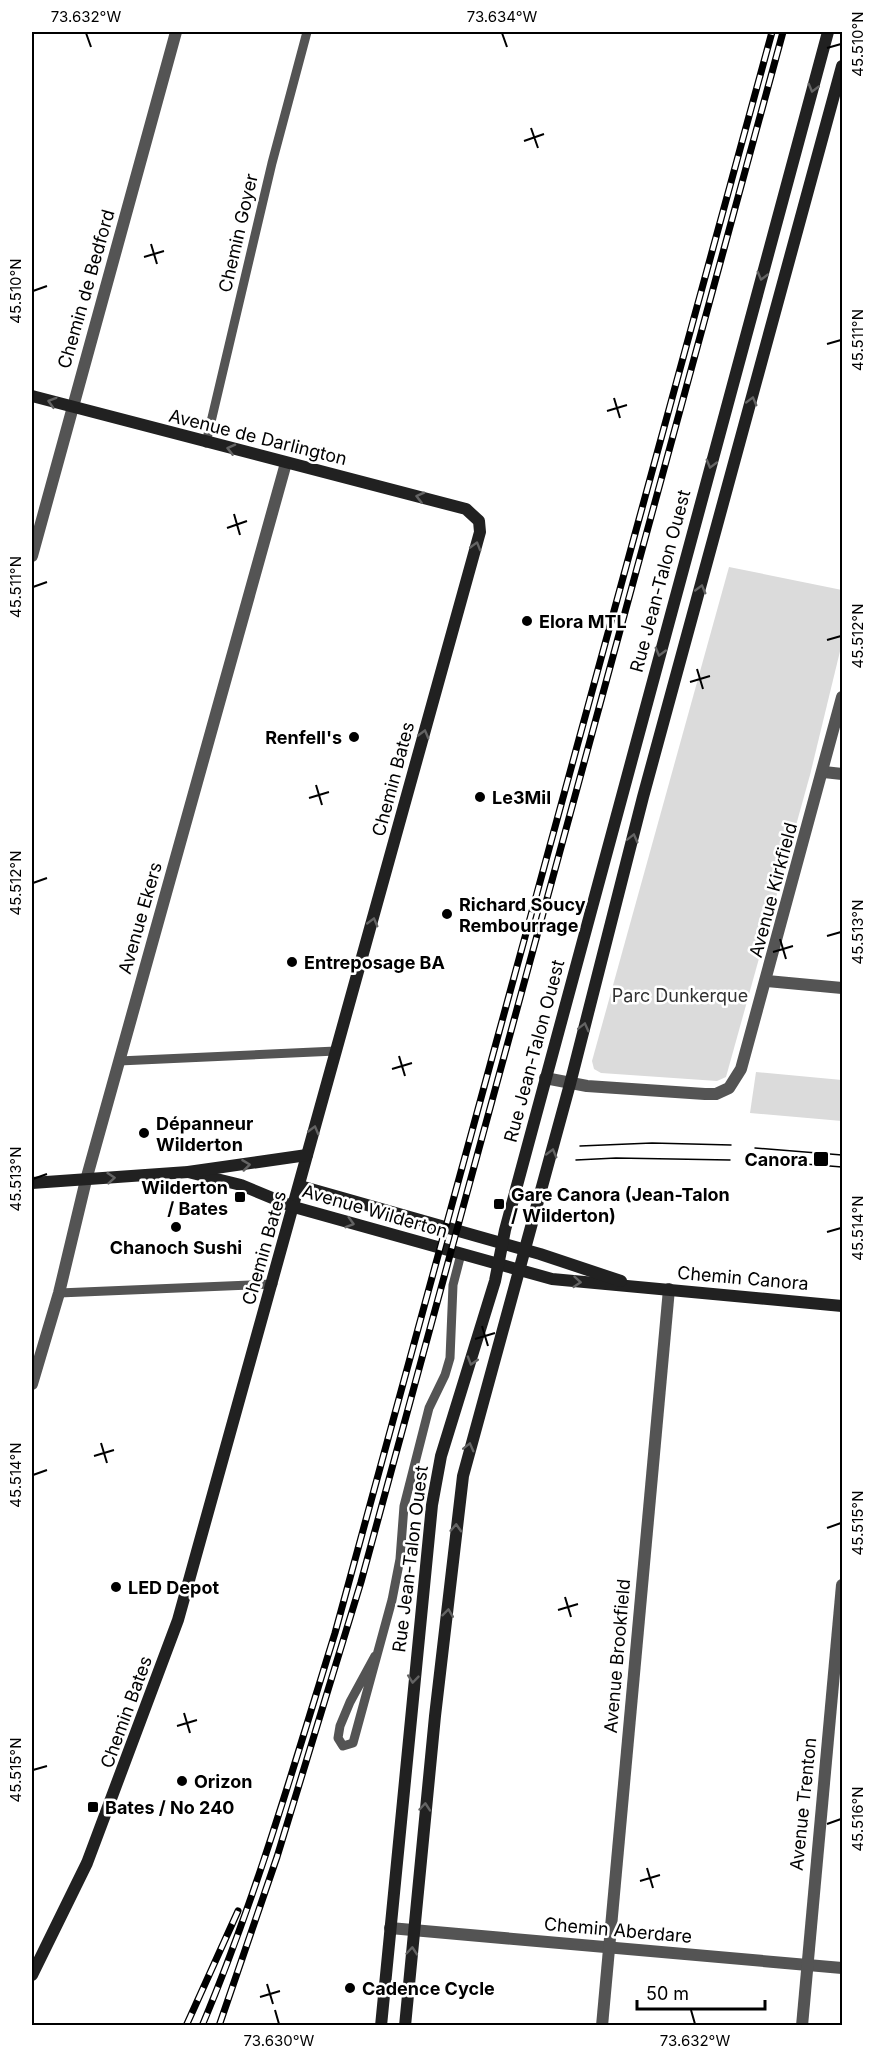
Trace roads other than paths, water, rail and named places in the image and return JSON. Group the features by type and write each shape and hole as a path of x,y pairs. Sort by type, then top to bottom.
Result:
{"main road":[{"name":"Rue Jean-Talon Ouest","path":"381,2025 432,1505 441,1456 475,1353 545,1078 828,32"},
{"path":"405,2025 459,1498 469,1447 570,1084 644,797 843,66"},
{"name":"Avenue de Darlington","path":"32,396 466,509 475,515"},
{"name":"Chemin Bates","path":"32,1975 87,1863 164,1664 194,1566 480,532 479,521 475,515"},
{"name":"Avenue Wilderton","path":"32,1183 188,1172 307,1155"},
{"name":"Avenue Wilderton","path":"188,1172 242,1185 294,1207 519,1271"},
{"name":"Avenue Wilderton","path":"300,1186 525,1250"},
{"name":"Chemin Canora","path":"525,1250 640,1287"},
{"name":"Chemin Canora","path":"519,1271 562,1281 843,1306"}],"street":[{"name":"Chemin de Bedford","path":"32,556 176,32"},
{"name":"Avenue Ekers","path":"32,1384 59,1293 86,1180 285,463"},
{"name":"Avenue Kirkfield","path":"570,1084 705,1094 716,1094 729,1088 741,1069 767,981 843,697"},
{"path":"824,772 843,774"},
{"path":"767,981 843,988"},
{"path":"545,1078 570,1084"},
{"name":"Avenue Brookfield","path":"602,2025 669,1289"},
{"name":"Avenue Trenton","path":"802,2025 843,1586"},
{"name":"Chemin Aberdare","path":"390,1928 843,1968"}],"lane":[{"name":"Chemin Goyer","path":"206,443 272,164 307,32"},
{"path":"119,1061 336,1052"},
{"path":"375,1656 342,1718 338,1738 343,1746 350,1746 355,1737 395,1583 404,1506 429,1408 445,1375 450,1358 453,1285 461,1254"},
{"path":"59,1293 273,1284"}],"tram line":[{"path":"580,1146 652,1143 731,1145"},
{"path":"755,1148 842,1155"},
{"path":"576,1160 616,1158 730,1160"},
{"path":"755,1160 842,1167"}],"railway":[{"path":"202,2026 257,1880 335,1633 772,32"},
{"path":"219,2026 277,1857 361,1582 783,32"},
{"path":"186,2026 238,1911"}],"place":[{"name":"Elora MTL","path":"527,621"},
{"name":"Renfell's","path":"354,737"},
{"name":"Le3Mil","path":"480,797"},
{"name":"Richard Soucy Rembourrage","path":"447,914"},
{"name":"Entreposage BA","path":"292,962"},
{"name":"Dépanneur Wilderton","path":"144,1133"},
{"name":"Canora","path":"821,1159"},
{"name":"Wilderton / Bates","path":"240,1197"},
{"name":"Gare Canora (Jean-Talon / Wilderton)","path":"499,1204"},
{"name":"Chanoch Sushi","path":"176,1227"},
{"name":"LED Depot","path":"116,1587"},
{"name":"Orizon","path":"182,1781"},
{"name":"Bates / No 240","path":"93,1807"},
{"name":"Cadence Cycle","path":"350,1988"}],"park label":[{"name":"Parc Dunkerque","path":"680,995"}]}
